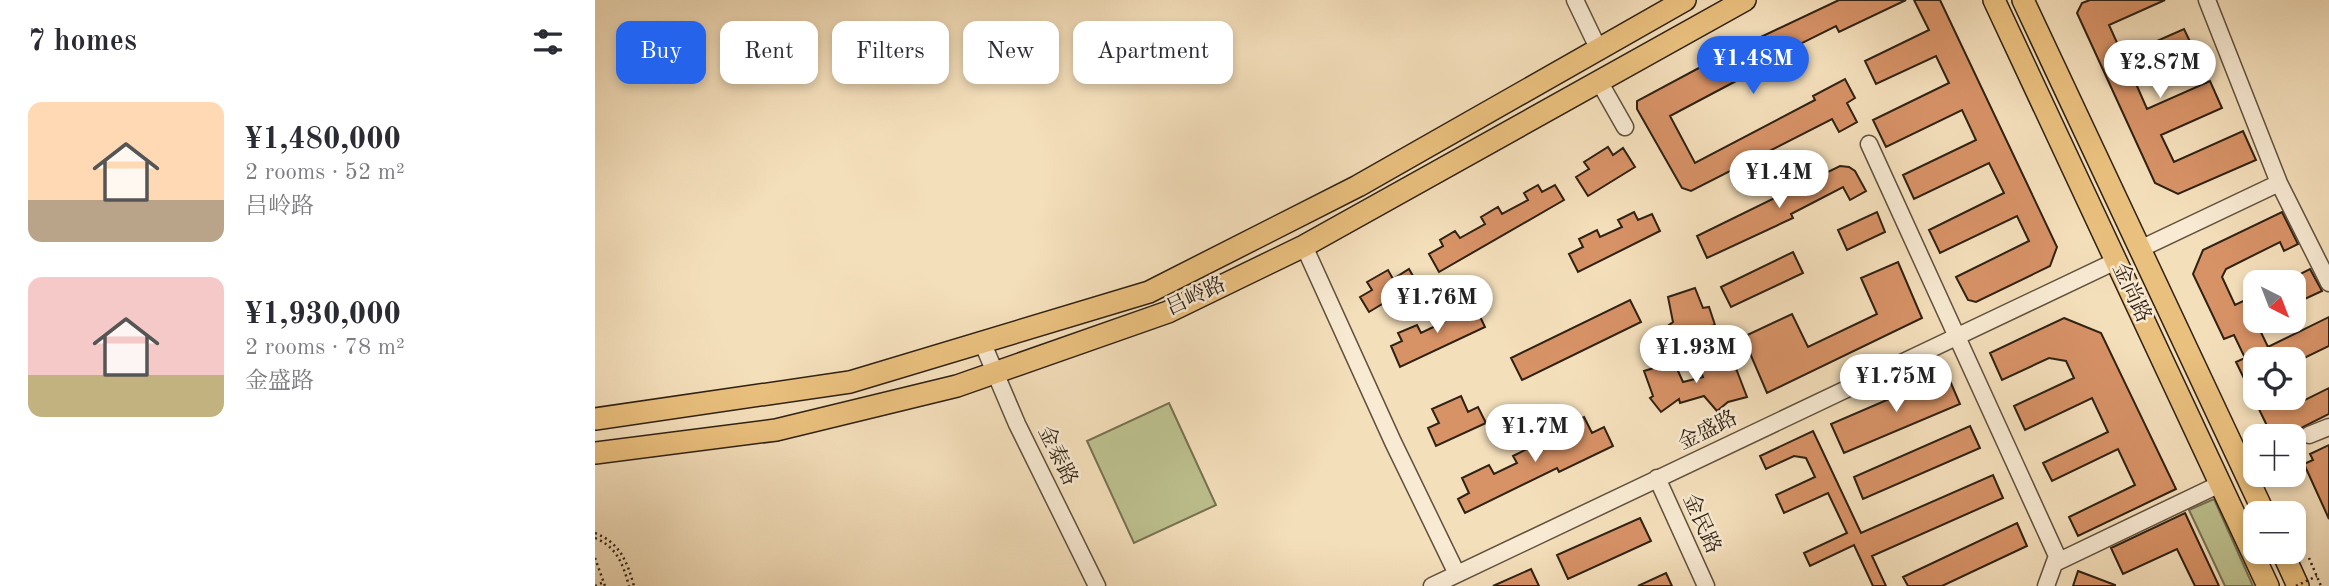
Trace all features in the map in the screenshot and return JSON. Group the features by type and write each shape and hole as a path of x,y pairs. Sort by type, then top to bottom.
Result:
{"main road":[{"name":"吕岭路","path":"595,419 850,382 1149,292 1358,186 1598,47 1685,0"},
{"name":"吕岭路","path":"595,453 776,430 996,375 1168,312 1304,246 1745,0"},
{"name":"金尚路","path":"2024,0 2258,501"},
{"name":"金尚路","path":"1995,4 2268,586"},
{"path":"2291,564 2304,583"}],"street":[{"path":"1575,0 1598,47"},
{"path":"2207,0 2279,183 2329,284"},
{"path":"1600,83 1625,127"},
{"path":"1869,144 2057,556 2046,586"},
{"path":"2140,249 2279,183"},
{"path":"1304,246 1393,442 1457,574"},
{"name":"金盛路","path":"1432,586 2116,261"},
{"name":"金泰路","path":"983,344 1097,586"},
{"path":"2309,435 2329,427"},
{"name":"金民路","path":"1657,478 1706,586"},
{"path":"2055,563 2220,484"}],"path":[{"path":"595,533 610,539 626,559 632,586"},
{"path":"595,538 607,543 622,561 632,586"},
{"path":"595,558 605,584 595,586"},
{"path":"2309,558 2304,583 2321,586"}],"green space":[{"path":"1169,403 1216,505 1134,543 1087,441"},
{"path":"2214,499 2253,586 2225,586 2189,510"}],"building":[{"path":"1839,0 1906,0 1839,32 1836,26 1736,76 1738,80 1670,116 1695,163 1815,100 1813,96 1845,79 1855,98 1847,103 1857,122 1839,132 1832,119 1691,191 1682,188 1637,109 1637,101 1725,54"},
{"path":"1914,0 1940,0 2057,247 2050,266 1976,302 1968,300 1956,277 2029,241 2017,216 1940,253 1929,230 2004,193 1989,163 1914,199 1903,175 1976,140 1962,110 1886,147 1873,120 1949,83 1936,56 1876,84 1865,61 1929,30"},
{"path":"2090,0 2165,0 2109,25 2123,56 2184,29 2194,50 2133,77 2147,109 2210,81 2222,108 2161,135 2174,162 2243,131 2256,160 2178,194 2155,183 2077,13 2082,3"},
{"path":"1608,147 1613,155 1623,148 1635,167 1588,196 1576,177 1589,169 1584,162"},
{"path":"1840,166 1855,171 1866,191 1850,200 1843,187 1791,214 1793,218 1707,258 1697,236"},
{"path":"1538,185 1542,192 1555,185 1564,200 1439,272 1429,254 1443,246 1440,240 1455,231 1460,238 1485,224 1481,217 1498,207 1502,214 1528,200 1524,193"},
{"path":"1634,212 1638,220 1652,214 1660,231 1578,272 1569,254 1583,247 1579,239 1597,230 1600,237 1622,227 1618,220"},
{"path":"1877,212 1885,232 1847,250 1838,230"},
{"path":"2282,212 2298,244 2284,251 2280,242 2226,269 2222,277 2235,305 2243,301 2243,333 2261,333 2268,347 2243,347 2243,354 2234,335 2224,339 2193,274 2203,250"},
{"path":"1793,252 1803,273 1731,307 1721,287"},
{"path":"1898,262 1922,318 1767,393 1743,337 1792,314 1808,347 1877,314 1861,278"},
{"path":"1409,269 1417,283 1369,312 1360,297 1372,290 1367,282 1388,270 1393,279"},
{"path":"2310,269 2322,291 2307,298 2307,270"},
{"path":"1695,288 1703,308 1709,307 1715,325 1693,330 1680,339 1669,325 1673,322 1668,297"},
{"path":"1630,300 1641,322 1522,380 1511,358"},
{"path":"1460,304 1464,314 1476,308 1485,327 1400,367 1391,346 1402,341 1398,333 1417,325 1421,333 1444,322 1440,313"},
{"path":"2329,317 2329,346 2306,357 2306,347 2268,347 2296,333 2306,333 2307,328"},
{"path":"2064,318 2101,333 2176,489 2078,536 2069,517 2135,485 2118,449 2052,481 2043,463 2108,432 2092,398 2025,430 2014,406 2074,378 2066,361 2049,358 2002,380 1990,353"},
{"path":"1732,358 1747,397 1728,402 1717,411 1704,396 1680,403 1679,399 1661,412 1650,398 1653,396 1644,371 1674,362 1683,382 1703,377 1700,369"},
{"path":"2243,359 2243,376 2236,362"},
{"path":"1947,374 1960,404 1844,453 1831,424"},
{"path":"2329,388 2329,414 2306,426 2266,424 2259,410 2306,410 2306,400"},
{"path":"1461,396 1468,412 1478,407 1486,423 1436,446 1428,428 1439,423 1432,409"},
{"path":"1584,417 1592,433 1604,427 1613,446 1559,472 1557,468 1465,513 1458,499 1469,493 1462,478 1489,465 1494,474 1517,463 1513,456 1535,445 1538,452 1561,441 1556,431"},
{"path":"1970,426 1980,448 1863,499 1854,477"},
{"path":"1813,431 1861,533 1993,475 2003,498 1872,556 1886,586 1873,586 1854,545 1810,566 1804,553 1847,533 1828,493 1784,513 1776,495 1815,477 1806,458 1794,456 1766,469 1760,456"},
{"path":"2329,445 2329,519 2306,468 2306,463 2313,460 2310,454"},
{"path":"2185,513 2219,586 2195,586 2177,549 2123,574 2111,548"},
{"path":"1640,518 1651,541 1568,579 1557,555"},
{"path":"2017,523 2027,546 1942,586 1908,586 1903,577"},
{"path":"1531,569 1539,586 1493,586"},
{"path":"2078,571 2115,585 2115,586 2073,586"},
{"path":"1666,573 1672,586 1638,586"}]}
